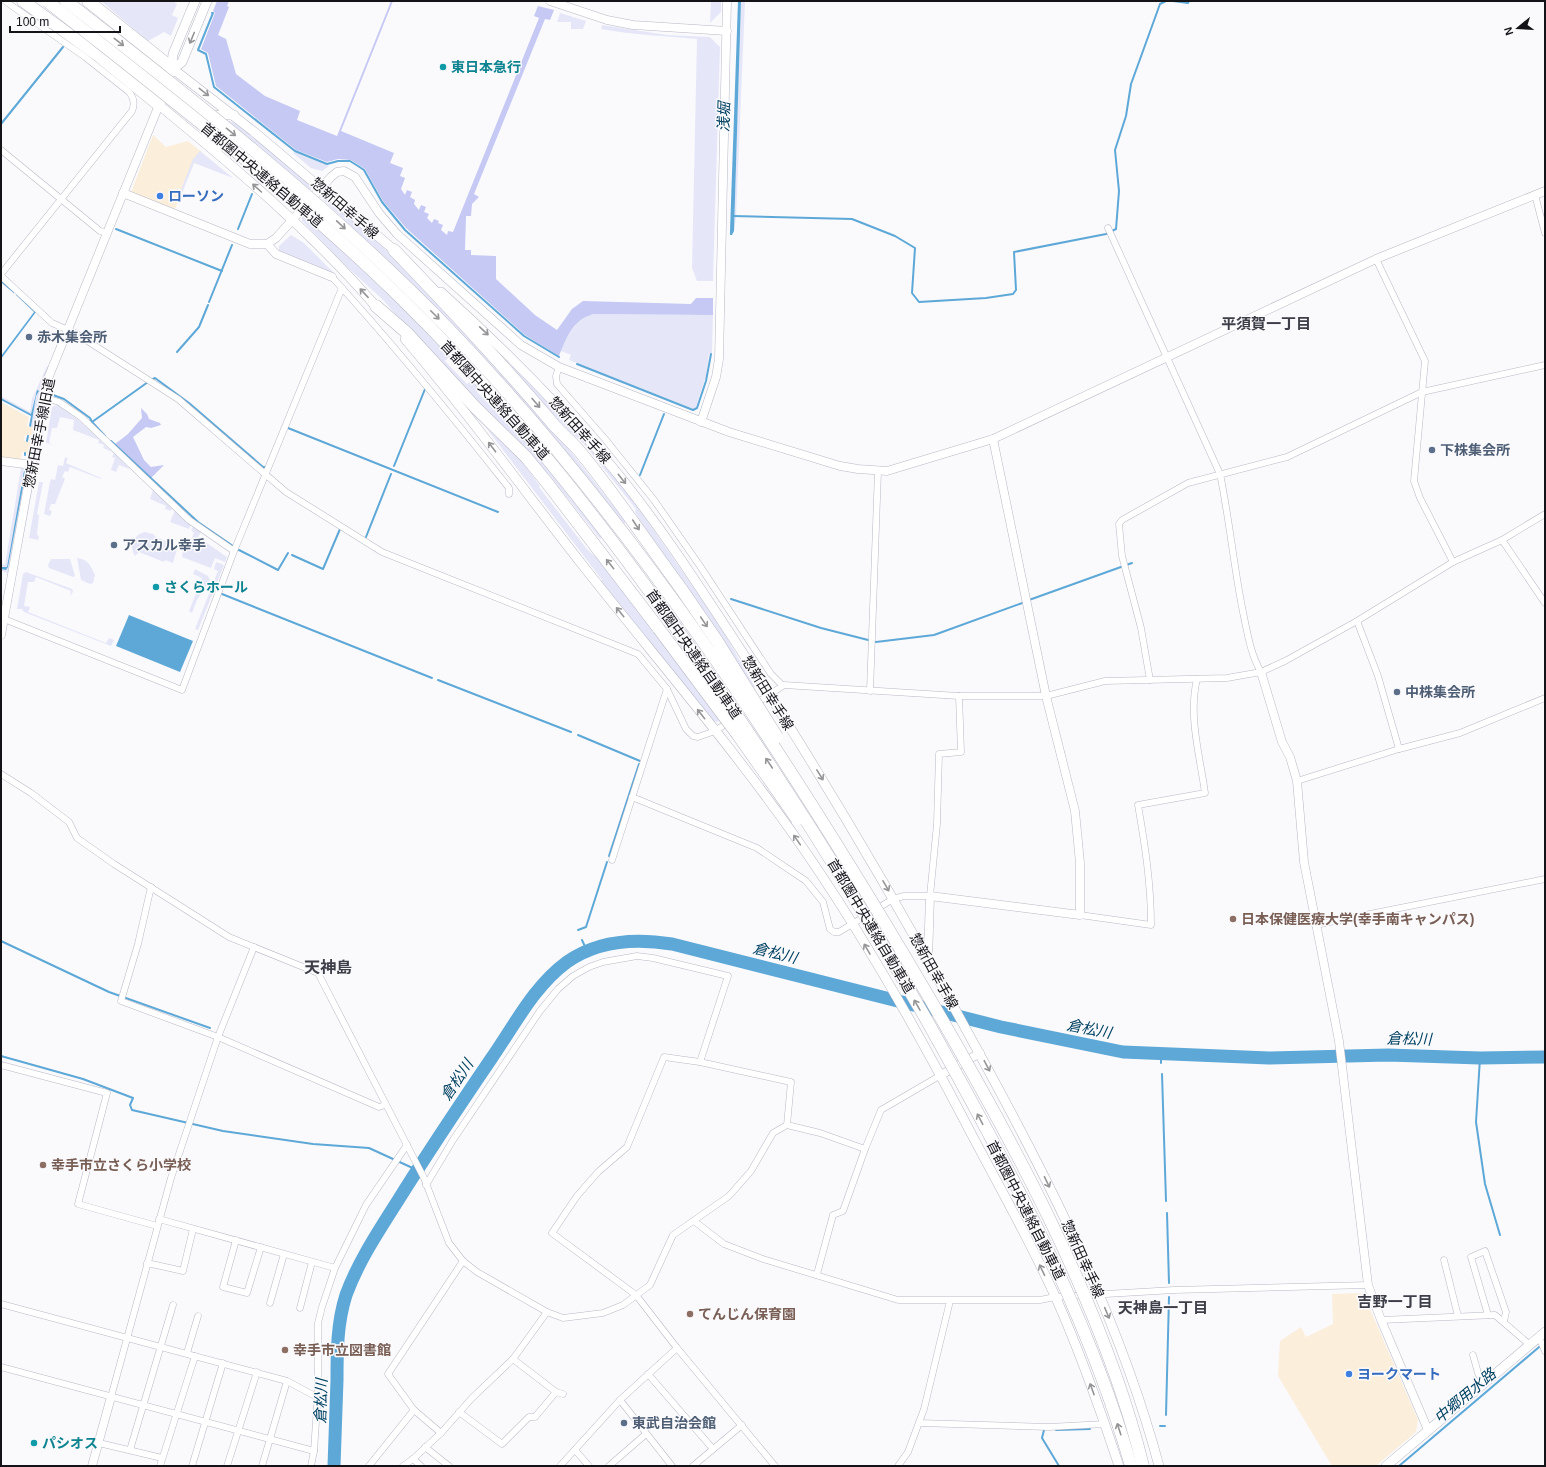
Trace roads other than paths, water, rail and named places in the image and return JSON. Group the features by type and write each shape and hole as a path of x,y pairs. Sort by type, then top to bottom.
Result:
{"highway":[{"path":"24,1 100,57 158,105"},
{"name":"首都圏中央連絡自動車道","path":"47,1 153,84 335,236 403,300 489,390 584,503 653,595 747,729 839,871 956,1074 1060,1276 1096,1361 1131,1466"},
{"name":"首都圏中央連絡自動車道","path":"66,1 158,72 328,214 440,321 499,384 583,483 642,558 766,734 857,878 943,1022 1036,1194 1097,1328 1120,1392 1143,1466"},
{"path":"88,1 173,69"},
{"path":"394,250 458,317 559,430 580,451 634,522 718,641 850,854 857,878"},
{"path":"376,306 407,333 475,407 526,458 548,484 738,735 818,850 839,871"}],"main road":[{"path":"194,1 173,54 173,69 158,105 231,164 293,220 333,258 376,306 468,416 582,564 715,731 794,836 852,923 941,1075 1009,1202 1055,1297 1087,1374 1119,1466"},
{"path":"173,69 182,62 207,1"},
{"name":"惣新田幸手線","path":"173,69 234,115 321,188 394,250 502,348 550,396 614,469 686,567 769,694 842,810 928,959 980,1053 1047,1181 1100,1294 1123,1353 1148,1426 1159,1466"},
{"path":"231,164 213,143 205,129 207,121 215,115 234,115"},
{"path":"1386,1466 1542,1335"}],"street":[{"path":"5,1 85,57 129,92 132,96 134,106 132,111 1,274 52,323 73,332 178,399 286,492 382,552 638,654 667,689 689,733 698,737 715,731 782,685 959,696 1046,696 1105,681 1227,678 1261,672 1286,662 1454,562 1502,540 1545,514"},
{"path":"550,1 607,20 633,25 656,28 727,31"},
{"path":"701,422 716,377 719,359 727,1"},
{"name":"惣新田幸手線旧道","path":"1,635 47,381 158,105"},
{"path":"1,150 100,230 107,233"},
{"path":"123,193 250,244 267,244 276,238 337,172 344,171 355,177 379,212 397,234 521,345 559,367 701,422 840,466 878,471 918,463 993,440 1376,259 1545,191"},
{"path":"1535,195 1545,233"},
{"path":"1108,228 1220,474 1243,611 1253,658 1261,672 1282,742 1290,758 1297,781 1304,862 1339,1044 1368,1285 1381,1320 1428,1430"},
{"path":"267,244 276,254 332,277 424,381 509,488 509,494"},
{"path":"1376,259 1425,361 1414,481 1420,498 1454,562"},
{"path":"4,619 182,690 234,551 267,475 342,288"},
{"path":"1150,680 1140,628 1122,556 1119,524 1188,483 1287,457 1422,392 1545,365"},
{"path":"559,367 556,376 557,384 605,439 654,500 704,572 771,674 782,685"},
{"path":"43,397 59,402 80,417 189,520 234,551"},
{"path":"993,440 1046,696 1075,811 1080,863 1080,915"},
{"path":"1,461 32,465"},
{"path":"870,691 878,471"},
{"path":"1502,540 1545,603"},
{"path":"1357,621 1378,676 1400,749"},
{"path":"632,797 757,848 806,881 822,902 830,929 834,932 839,932 893,899 904,896 930,896 1151,925 1151,900 1147,856 1138,805 1205,793 1195,722 1193,696 1197,679"},
{"path":"612,860 667,689"},
{"path":"928,959 930,896 937,824 939,754 961,752 959,696"},
{"path":"1297,781 1400,749 1460,733 1545,698"},
{"path":"1,774 31,793 69,822 77,838 229,937 318,973 425,1181 449,1243 463,1261 477,1272 547,1312 563,1318 603,1313 623,1305 650,1285 672,1235 729,1196 751,1171 773,1133 787,1125 820,1133 865,1149"},
{"path":"1315,925 1545,879"},
{"path":"151,887 138,944 121,1001 218,1037 379,1107 385,1105"},
{"path":"92,1466 159,1219 218,1037 254,947"},
{"path":"425,1181 540,1011 558,989 573,976 589,967 616,959 637,956 653,958 728,976 700,1062"},
{"path":"817,1274 833,1215 844,1211 865,1149 881,1110 980,1053"},
{"path":"775,1466 677,1348 636,1295 552,1233 577,1196 598,1172 627,1147 664,1058 700,1062 791,1082 787,1125"},
{"path":"1,1065 107,1093 78,1204 157,1226"},
{"path":"311,1466 314,1451 318,1397 318,1323 335,1268 366,1205 408,1147"},
{"path":"159,1219 335,1268"},
{"path":"694,1221 724,1244 798,1271 817,1274 898,1300 1040,1300 1055,1297 1174,1290 1368,1285"},
{"path":"147,1263 183,1271 193,1228"},
{"path":"236,1240 223,1287 247,1293 261,1247"},
{"path":"1488,1315 1471,1257 1485,1251 1506,1312 1504,1321"},
{"path":"270,1304 284,1254"},
{"path":"1444,1260 1458,1316"},
{"path":"441,1432 414,1410 388,1374 463,1261"},
{"path":"300,1308 312,1262"},
{"path":"898,1466 908,1452 924,1409 950,1300"},
{"path":"1,1304 257,1372 287,1381 318,1397"},
{"path":"130,1450 173,1305"},
{"path":"403,1466 413,1459 441,1432 459,1412 513,1359 547,1312"},
{"path":"1381,1320 1495,1315 1504,1321 1530,1345"},
{"path":"187,1353 198,1316"},
{"path":"1542,1335 1545,1351"},
{"path":"560,1466 620,1400 677,1348"},
{"path":"1473,1355 1478,1373 1483,1383"},
{"path":"160,1466 175,1414 195,1356"},
{"path":"459,1412 502,1444 529,1417 535,1418 560,1393 513,1359"},
{"path":"192,1466 223,1363"},
{"path":"1,1367 237,1432 314,1451"},
{"path":"227,1466 257,1372"},
{"path":"648,1374 713,1449"},
{"path":"262,1466 287,1381"},
{"path":"620,1400 672,1466"},
{"path":"369,1466 414,1410"},
{"path":"919,1423 1049,1427 1105,1424"},
{"path":"693,1466 742,1425"},
{"path":"610,1466 646,1434"},
{"path":"99,1443 162,1458"},
{"path":"425,1447 449,1466"},
{"path":"575,1450 589,1466"},
{"path":"413,1459 421,1466"}],"waterway":[{"path":"733,216 852,219 895,236 915,248 912,293 919,302 986,298 1013,294 1016,290 1014,252 1106,234 1116,229 1119,191 1115,150 1126,116 1131,84 1160,4 1166,1"},
{"path":"1173,1 1188,3 1189,1"},
{"path":"212,13 198,50 206,54 214,87 295,151 327,164 338,161 350,161 364,170 382,202 405,230 524,336 559,357"},
{"path":"1,124 63,47"},
{"path":"238,229 252,194"},
{"path":"116,229 222,271"},
{"path":"209,302 232,245"},
{"path":"1,281 14,292"},
{"path":"177,352 199,327 208,305"},
{"path":"577,364 693,410 697,408 706,381 711,354"},
{"path":"153,379 155,378 189,403 263,467 267,467"},
{"path":"53,395 64,399 90,418 92,422 148,382"},
{"path":"394,466 425,389"},
{"path":"640,475 664,414"},
{"path":"92,422 105,436"},
{"path":"288,428 498,512"},
{"path":"27,441 28,436"},
{"path":"111,441 198,522 233,546"},
{"path":"366,537 391,474"},
{"path":"292,555 323,569 340,529"},
{"path":"239,550 278,570 288,553"},
{"path":"1029,600 1132,563"},
{"path":"222,594 432,678"},
{"path":"731,599 821,628 876,642 934,635 1025,602"},
{"path":"438,680 571,732"},
{"path":"578,735 640,761"},
{"path":"609,856 639,764"},
{"path":"578,930 586,927 607,862"},
{"path":"582,940 587,951"},
{"path":"1,941 109,992 210,1028"},
{"name":"倉松川","path":"334,1466 337,1348 339,1327 346,1295 356,1271 420,1166 525,1007 555,972 567,962 591,949 617,942 631,941 672,944 1001,1027 1123,1052 1269,1058 1388,1055 1480,1058 1545,1057"},
{"path":"1161,1054 1161,1063"},
{"path":"1,1056 83,1079 133,1098 130,1105 132,1110 223,1131 313,1144 369,1148 417,1170"},
{"path":"1480,1058 1476,1122 1485,1184 1500,1235"},
{"path":"1162,1074 1166,1201"},
{"path":"1167,1213 1169,1283"},
{"path":"1166,1415 1169,1297"},
{"name":"中郷用水路","path":"1399,1466 1545,1342"},
{"path":"1160,1426 1165,1426"},
{"path":"1056,1430 1090,1429"},
{"path":"1044,1430 1042,1438 1059,1466"}],"place":[{"name":"東日本急行","path":"443,67"},
{"name":"ローソン","path":"160,196"},
{"name":"赤木集会所","path":"29,337"},
{"name":"下株集会所","path":"1432,450"},
{"name":"アスカル幸手","path":"114,545"},
{"name":"さくらホール","path":"156,587"},
{"name":"中株集会所","path":"1397,692"},
{"name":"日本保健医療大学(幸手南キャンパス)","path":"1233,919"},
{"name":"幸手市立さくら小学校","path":"43,1165"},
{"name":"てんじん保育園","path":"690,1314"},
{"name":"幸手市立図書館","path":"285,1350"},
{"name":"ヨークマート","path":"1349,1374"},
{"name":"東武自治会館","path":"624,1423"},
{"name":"パシオス","path":"34,1443"}],"district":[{"name":"平須賀一丁目","path":"1266,324"},
{"name":"天神島","path":"328,967"},
{"name":"吉野一丁目","path":"1395,1302"},
{"name":"天神島一丁目","path":"1163,1308"}],"water label":[{"name":"浅堀","path":"724,117"}]}
